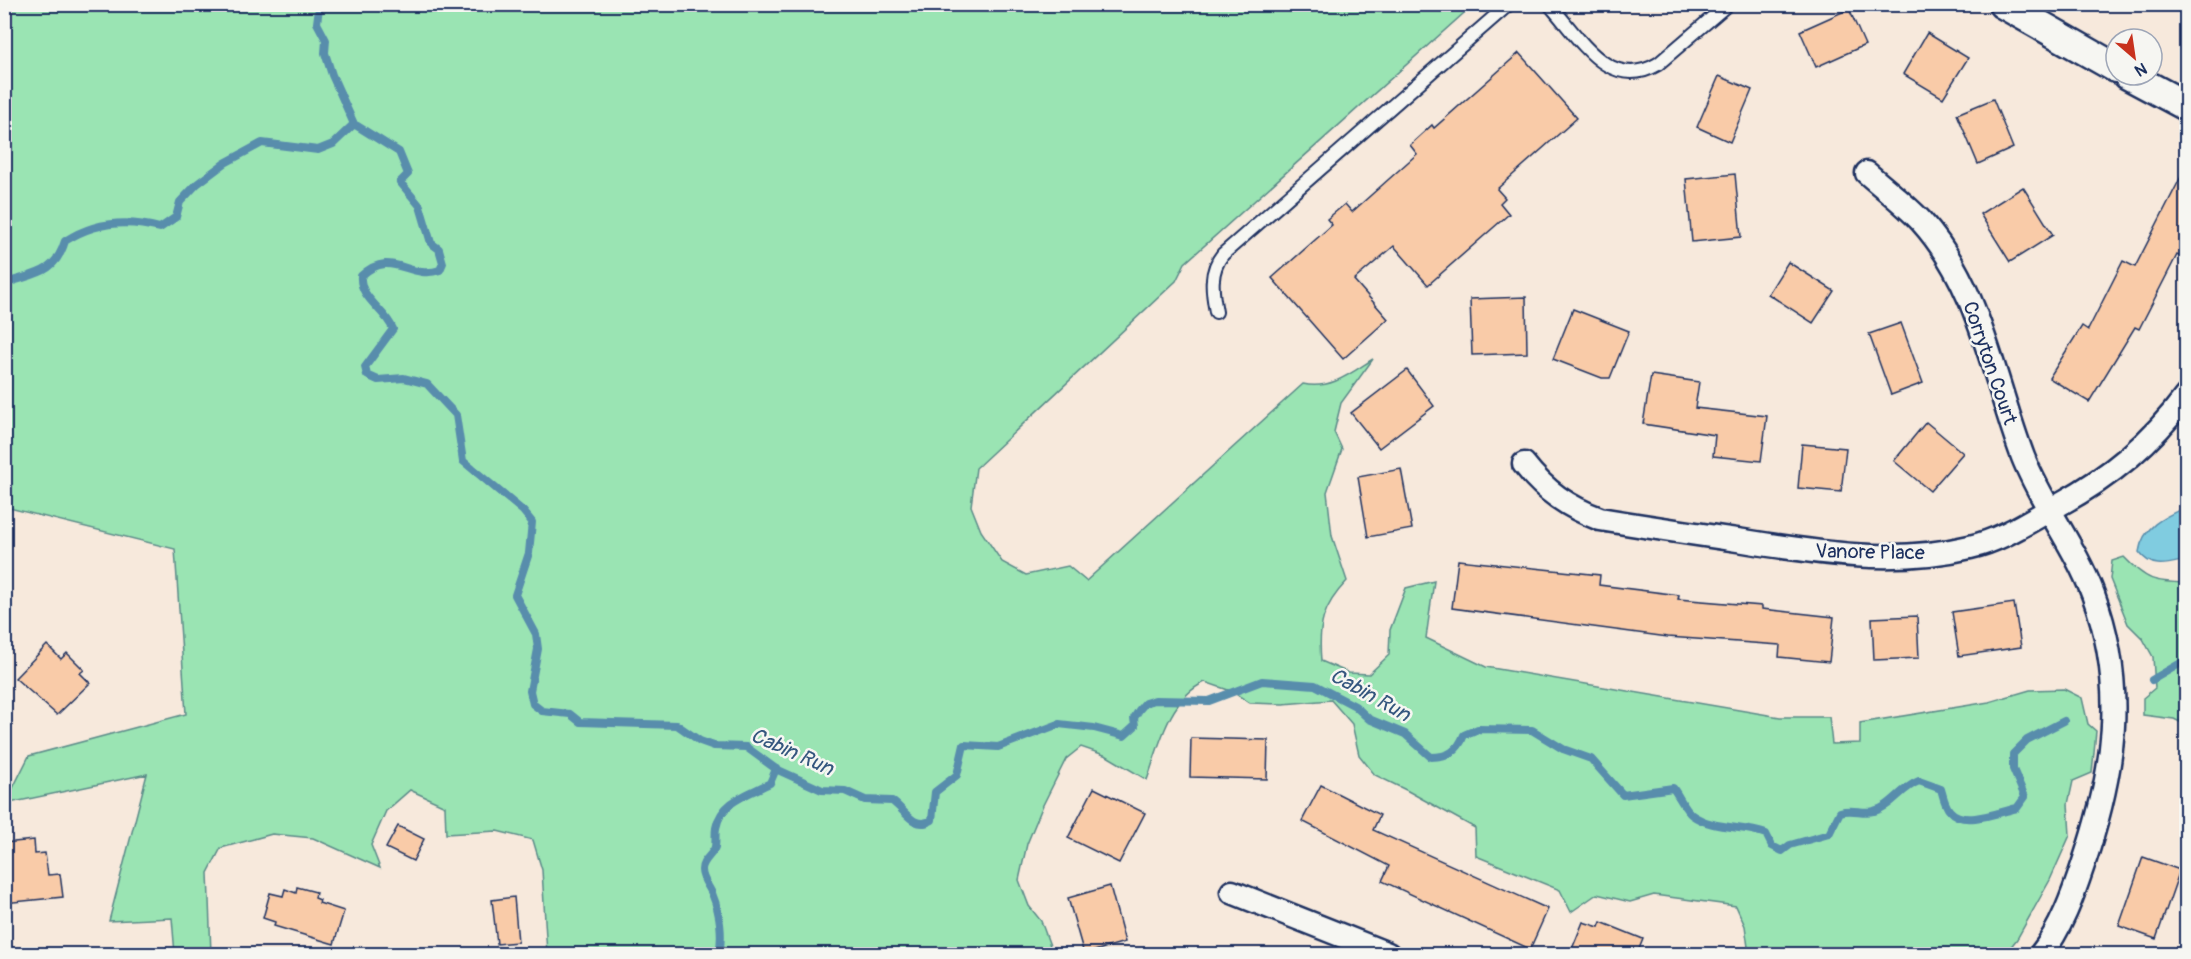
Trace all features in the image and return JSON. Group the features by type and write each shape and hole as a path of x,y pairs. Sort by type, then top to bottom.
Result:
{"street":[{"path":"2003,4 2104,61"},
{"path":"2151,87 2187,106"},
{"name":"Corryton Court","path":"1867,173 1921,221 1960,281 1982,327 2025,461 2077,558 2093,595 2108,644 2114,708 2112,754 2100,816 2074,891 2049,945 2041,954"},
{"name":"Vanore Place","path":"1524,464 1550,493 1573,509 1600,519 1824,554 1884,556 1970,547 1995,539 2050,510 2096,484 2133,456 2165,424 2187,396"},
{"path":"1232,892 1388,954"}],"lane":[{"path":"1216,312 1212,292 1213,272 1216,262 1223,254 1509,4"},
{"path":"1549,4 1599,60 1619,72 1634,74 1646,71 1658,64 1728,4"}],"green space":[{"path":"5,4 1473,5 1185,263 1176,281 976,468 971,506 981,531 1002,562 1026,575 1068,566 1086,581 1303,384 1323,385 1332,382 1349,375 1373,359 1341,403 1334,432 1342,449 1327,492 1332,536 1347,581 1332,600 1321,627 1321,661 1349,673 1369,674 1389,655 1390,630 1406,588 1434,581 1426,638 1486,667 1780,717 1829,717 1832,744 1860,743 1860,723 1989,702 2030,690 2064,689 2082,698 2088,724 2096,731 2092,773 2073,781 2068,804 2070,835 2050,880 2017,939 2005,954 1749,954 1745,926 1736,906 1654,895 1630,902 1597,894 1571,912 1560,890 1476,856 1475,828 1375,775 1359,755 1352,724 1331,700 1283,704 1250,703 1231,691 1205,682 1182,699 1174,711 1161,738 1147,780 1107,756 1081,747 1066,759 1027,844 1019,880 1029,906 1041,921 1053,954 547,954 542,870 533,840 497,831 446,834 445,806 410,790 386,811 371,845 380,868 313,838 272,834 221,848 208,873 211,954 175,954 172,918 109,921 147,774 5,804 29,756 186,714 175,549 5,507"},
{"path":"2124,557 2145,576 2152,579 2186,583 2186,725 2174,719 2143,715 2143,698 2155,688 2153,657 2143,639 2128,624 2110,579 2112,561"}],"water":[{"path":"2186,507 2186,560 2160,564 2144,558 2139,552 2145,535 2163,519"}],"building":[{"path":"1849,9 1865,45 1816,67 1800,31"},
{"path":"1927,33 1968,58 1943,98 1903,74"},
{"path":"1519,53 1577,118 1497,189 1505,198 1500,203 1509,214 1428,285 1394,246 1354,280 1388,319 1343,359 1272,278 1332,225 1327,219 1345,204 1352,212 1417,154 1410,145 1432,125 1434,128"},
{"path":"1719,76 1752,90 1730,142 1697,127"},
{"path":"1993,99 2013,148 1978,164 1957,114"},
{"path":"2187,165 2187,260 2177,255 2139,329 2135,327 2089,402 2049,378 2082,326 2088,330 2123,261 2135,267"},
{"path":"1735,174 1741,237 1692,242 1686,179"},
{"path":"2023,187 2053,235 2010,262 1980,214"},
{"path":"1788,262 1834,291 1813,323 1768,294"},
{"path":"1526,297 1527,353 1472,355 1470,299"},
{"path":"1573,309 1629,331 1610,378 1602,378 1553,359"},
{"path":"1901,323 1923,383 1891,395 1869,334"},
{"path":"1407,370 1434,406 1379,448 1351,413"},
{"path":"1651,375 1699,382 1695,408 1767,416 1761,461 1713,456 1715,435 1643,424"},
{"path":"1926,422 1963,453 1930,491 1894,461"},
{"path":"1802,444 1846,448 1841,492 1798,488"},
{"path":"1401,469 1412,529 1368,537 1358,477"},
{"path":"1458,560 1600,575 1599,585 1679,595 1678,599 1762,606 1762,609 1834,617 1829,662 1779,657 1780,645 1668,637 1452,608"},
{"path":"2014,603 2021,647 1959,656 1952,612"},
{"path":"1917,616 1919,658 1874,660 1872,618"},
{"path":"47,645 61,659 67,653 84,670 80,673 90,683 57,715 15,678"},
{"path":"1191,738 1268,740 1267,779 1190,777"},
{"path":"1321,785 1380,815 1373,830 1548,909 1530,949 1382,881 1389,866 1302,821"},
{"path":"1094,788 1145,813 1119,863 1068,838"},
{"path":"398,826 424,839 413,861 386,848"},
{"path":"34,840 35,854 45,853 48,875 60,874 63,897 4,903 4,843"},
{"path":"2143,857 2180,870 2156,939 2119,926"},
{"path":"1110,886 1125,942 1084,954 1068,898"},
{"path":"297,887 316,892 315,898 320,900 319,903 344,911 334,944 274,926 275,922 263,918 270,893 283,896 285,889 296,893"},
{"path":"514,897 518,942 497,944 492,900"},
{"path":"1583,922 1599,927 1601,922 1643,939 1637,954 1570,954"}],"waterway":[{"name":"Cabin Run","path":"323,4 319,8 317,23 326,40 325,53 332,75 354,124 399,152 408,174 400,182 420,206 431,243 439,249 443,263 440,270 429,272 382,264 361,276 364,291 393,329 365,367 367,375 378,380 404,378 427,384 456,415 463,461 523,511 532,522 529,553 515,595 536,634 538,649 530,691 533,704 542,711 570,714 580,722 677,725 700,741 714,746 746,747 776,769 822,790 845,791 865,800 892,801 910,818 926,823 932,820 935,792 957,775 964,745 998,747 1059,724 1094,728 1124,736 1135,726 1134,718 1145,703 1155,700 1209,701 1262,681 1315,685 1355,706 1369,719 1405,734 1431,757 1452,752 1464,735 1478,729 1532,730 1563,749 1591,759 1623,795 1673,788 1689,813 1700,820 1766,834 1772,846 1782,851 1790,845 1829,834 1840,812 1870,812 1880,809 1919,781 1941,789 1948,809 1956,816 1982,817 2017,808 2025,797 2013,769 2013,754 2027,740 2064,721"},
{"path":"4,284 34,275 49,267 61,252 65,241 87,230 123,223 160,228 176,217 180,202 197,184 225,163 262,143 318,150 333,144 354,124"},
{"name":"Cabin Run","path":"2152,680 2186,660"},
{"path":"719,954 721,940 719,917 713,896 703,877 702,867 715,847 716,828 724,811 745,795 770,783 776,769"}]}
